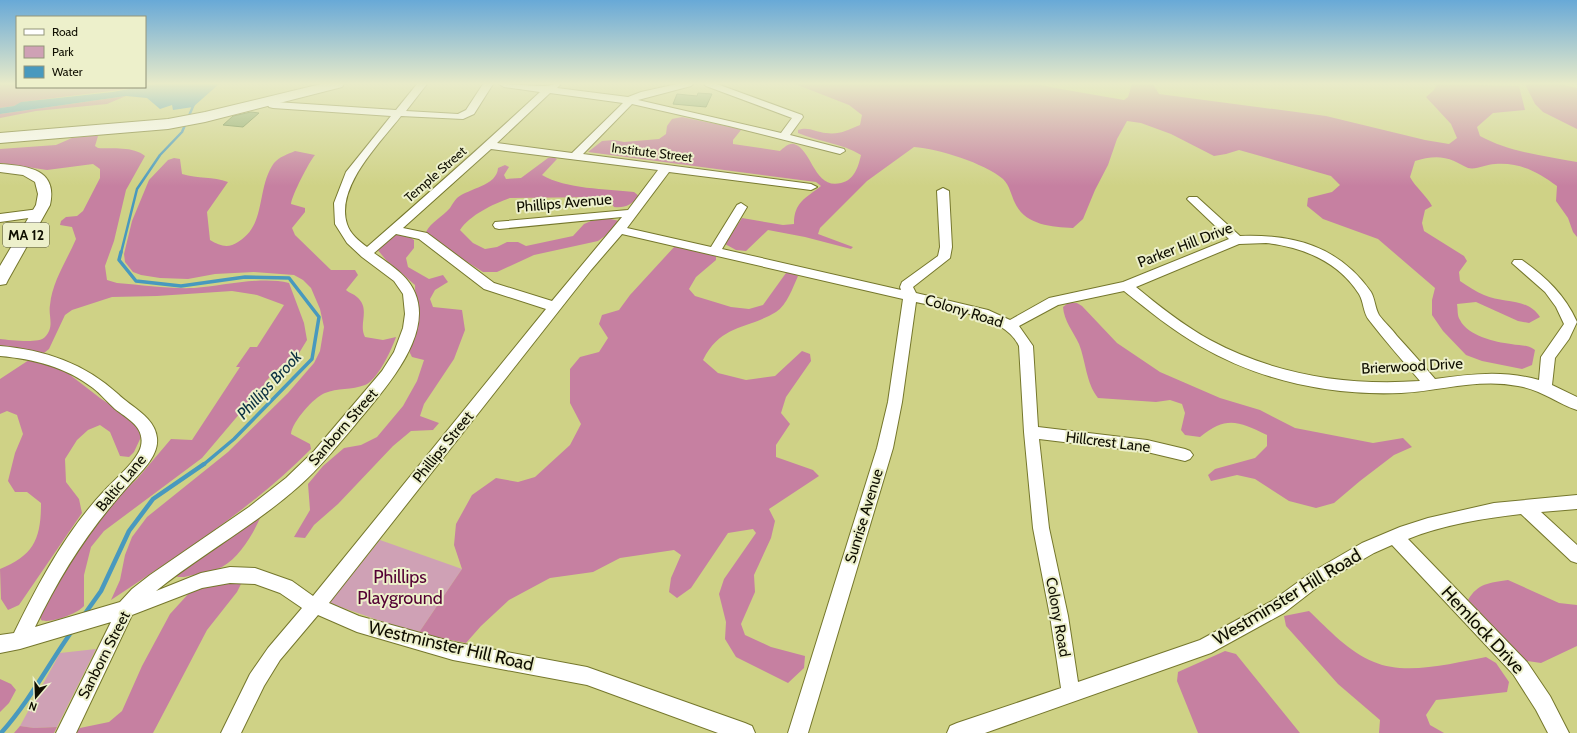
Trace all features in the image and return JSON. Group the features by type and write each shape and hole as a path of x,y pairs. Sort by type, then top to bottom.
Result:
{"highway":[{"path":"0,138 168,124 199,118"}],"main road":[{"name":"MA 12","path":"0,168 25,170 42,181 47,194 39,213 0,280"}],"street":[{"name":"Sanborn Street","path":"66,733 126,609 138,595 151,584 292,483 317,457 392,370 400,357 412,319 412,298 400,278 383,264 366,254 346,234 339,211 342,194 350,175 395,118"},
{"name":"Temple Street","path":"366,254 392,229 489,146 518,118"},
{"path":"575,156 612,118"},
{"path":"705,118 784,136 840,151"},
{"path":"784,136 797,118"},
{"name":"Institute Street","path":"489,146 811,187"},
{"name":"Phillips Street","path":"231,733 246,700 274,654 316,605 555,307 619,230 666,168"},
{"name":"Sunrise Avenue","path":"798,733 885,448 895,402 910,295 906,287 907,284 944,258 946,247 943,191"},
{"path":"1193,199 1237,240"},
{"path":"715,250 741,207"},
{"path":"0,218 39,213"},
{"name":"Phillips Avenue","path":"499,225 632,213"},
{"path":"392,229 423,236 489,286 555,307"},
{"name":"Colony Road","path":"619,230 715,250 910,295 988,316 1011,325 1022,335 1026,346 1031,432 1041,528 1059,616 1071,694"},
{"name":"Parker Hill Drive","path":"1011,325 1054,302 1126,286 1237,240 1266,239 1285,241 1324,255 1342,266 1360,285 1366,295 1373,316 1432,385"},
{"path":"1518,263 1546,283 1566,310 1571,324 1548,357 1545,388"},
{"name":"Brierwood Drive","path":"1126,286 1185,331 1239,358 1267,369 1299,378 1346,386 1379,388 1432,385 1497,378 1522,381 1545,388 1577,404"},
{"name":"Baltic Lane","path":"0,351 32,354 74,370 101,386 139,418 146,426 150,438 149,448 144,457 88,521 66,553 47,584 20,640"},
{"name":"Hillcrest Lane","path":"1031,432 1147,446 1185,455"},
{"name":"Westminster Hill Road","path":"957,733 1205,647 1278,607 1318,577 1368,548 1395,537 1445,520 1494,510 1577,502"},
{"path":"1524,506 1577,556"},
{"name":"Hemlock Drive","path":"1395,537 1520,668 1533,686 1559,733"},
{"name":"Westminster Hill Road","path":"0,644 20,640 126,609 167,595 201,581 243,575 266,579 286,587 304,600 357,624 411,640 479,657 587,676 745,733"}],"green space":[{"name":"Phillips Playground","path":"380,540 462,569 418,634 329,603"},
{"path":"96,649 57,727 34,728 20,726 60,653"}],"shaded area":[{"path":"688,118 741,130 733,140 733,144 780,151 788,145 794,144 800,147 805,153 819,175 825,181 832,184 841,183 849,179 855,173 861,155 838,145 798,133 798,130 805,129 826,133 839,133 860,125 861,118 1335,118 1425,140 1449,144 1457,138 1451,124 1446,118 1487,118 1477,127 1480,136 1515,150 1577,162 1577,237 1573,232 1568,218 1556,201 1557,186 1536,172 1521,166 1504,164 1492,164 1468,168 1449,159 1439,157 1415,161 1410,177 1432,206 1425,210 1422,223 1424,231 1464,256 1467,261 1459,272 1460,281 1475,291 1492,298 1529,306 1540,317 1529,323 1518,321 1476,302 1457,304 1460,320 1464,326 1475,334 1490,340 1526,346 1535,350 1532,365 1522,369 1482,361 1466,355 1443,331 1432,315 1432,300 1435,288 1378,239 1323,219 1307,206 1308,198 1332,192 1340,185 1331,176 1239,150 1214,156 1171,134 1141,123 1127,121 1117,139 1108,165 1095,190 1083,219 1073,228 1056,227 1040,223 1025,216 1019,210 1009,188 1003,179 995,173 961,158 924,148 914,147 867,181 820,228 818,234 853,247 851,249 805,237 768,230 746,251 736,250 725,244 742,218 783,225 794,224 796,210 799,205 806,197 821,186 816,182 588,152 602,141 614,140 624,142 659,139 666,134 667,126 672,119"},
{"path":"1555,118 1577,118 1577,129"},
{"path":"98,136 95,146 98,148 129,149 145,156 126,190 114,241 105,266 107,280 117,283 185,288 254,281 278,281 289,283 304,323 307,340 296,358 282,365 266,381 258,397 241,412 202,458 104,531 91,547 84,575 84,606 76,612 63,618 45,621 41,620 39,612 51,586 110,504 137,479 171,439 192,440 240,367 236,367 250,347 257,347 284,305 257,295 232,291 157,296 112,297 72,310 65,315 49,349 44,353 0,348 0,339 24,341 37,340 42,339 48,333 50,329 51,296 60,271 76,239 72,227 60,225 61,221 66,217 77,216 83,211 100,178 100,169 93,164 47,170 0,163 0,149 56,145 72,138"},
{"path":"295,151 315,155 301,179 291,204 305,208 305,212 292,228 295,235 331,270 355,270 358,275 346,290 357,297 363,306 363,332 365,337 383,340 396,337 394,342 384,364 370,382 360,387 334,390 320,395 304,410 295,423 291,434 310,444 311,449 289,471 240,511 111,600 120,580 125,555 132,537 147,517 228,452 288,393 314,363 320,351 324,327 320,309 311,288 303,280 294,275 254,272 215,274 188,279 160,278 133,272 125,262 124,254 132,221 149,180 168,160 174,158 180,159 182,174 228,182 207,212 210,240 224,246 234,244 247,235 253,226 268,173 274,163 281,157"},
{"path":"553,157 557,159 542,175 552,180 586,188 634,192 639,196 628,205 618,207 614,207 608,199 603,197 510,198 496,203 476,215 460,230 473,243 485,249 497,247 507,242 518,242 526,246 573,236 584,224 591,221 607,218 619,221 609,233 598,241 534,255 497,272 483,272 437,243 426,232 431,225 450,208 457,198 488,183 493,179 498,168 505,165 509,167 504,175 506,179 521,178 548,158"},
{"path":"395,233 407,235 414,240 414,248 406,258 408,267 429,279 443,275 448,282 435,290 430,299 433,307 462,310 465,330 454,359 424,404 420,416 439,423 433,430 411,431 393,446 338,504 314,525 305,538 294,537 310,510 308,484 323,466 344,448 361,445 377,437 403,406 417,381 424,360 412,357 409,351 416,318 415,285 386,260 377,249"},
{"path":"675,246 716,255 716,260 696,277 689,289 695,296 731,307 749,309 763,305 786,273 793,273 798,276 789,296 780,309 765,318 735,329 726,334 710,348 703,360 718,373 746,380 775,376 802,351 810,354 811,361 786,397 781,413 790,424 776,445 776,457 813,470 819,476 769,509 775,521 771,538 754,575 755,592 741,624 745,635 771,647 805,656 804,668 788,683 736,657 725,639 726,622 719,594 724,579 756,533 753,529 728,533 691,588 677,598 669,592 671,578 681,555 674,550 620,558 593,572 550,578 509,600 481,626 466,643 418,634 462,569 454,545 456,524 472,495 496,478 518,482 535,477 570,445 581,424 570,403 570,369 580,357 599,352 608,338 599,324 602,315 619,310 630,295"},
{"path":"1068,303 1077,303 1082,306 1117,343 1160,372 1220,398 1260,410 1295,428 1373,443 1403,438 1412,447 1394,455 1334,503 1316,508 1289,501 1255,479 1237,475 1211,481 1208,475 1215,469 1255,458 1267,446 1267,435 1241,424 1226,423 1209,430 1200,437 1185,435 1181,430 1185,413 1182,404 1170,400 1156,402 1098,398 1091,386 1079,344 1065,317 1063,307"},
{"path":"39,359 65,371 100,398 136,422 141,437 134,452 129,457 120,456 110,432 100,425 88,430 77,440 65,459 66,482 79,499 82,513 19,605 8,610 1,599 0,569 21,558 33,544 39,527 41,503 27,492 15,492 8,481 15,453 23,434 17,415 7,411 0,414 0,379 29,360"},
{"path":"261,516 245,544 229,563 213,570 184,577 177,577 178,573"},
{"path":"1508,580 1559,603 1577,605 1577,646 1541,663 1521,660 1468,600 1480,587 1490,583"},
{"path":"237,582 241,584 237,592 207,630 153,733 76,733 80,728 109,722 122,711 142,666 170,614 190,592 203,586"},
{"path":"1309,611 1340,640 1356,652 1365,658 1387,666 1400,668 1430,667 1486,657 1496,663 1509,682 1507,692 1436,700 1426,715 1430,725 1444,733 1379,733 1380,720 1338,684 1286,626 1284,616"},
{"path":"1225,651 1236,654 1300,733 1198,733 1177,681 1178,672"},
{"path":"0,679 11,684 16,690 9,703 0,712"},
{"path":"20,726 34,728 57,727 54,733 14,733"}],"building":[{"path":"231,118 253,118 243,127 223,125"}],"waterway":[{"name":"Phillips Brook","path":"121,253 137,189 160,155 182,132 188,118"},
{"name":"Phillips Brook","path":"121,252 119,260 136,281 181,286 245,277 289,278 319,317 312,359 234,439 203,465"},
{"name":"Phillips Brook","path":"84,615 101,591 129,531 153,499 204,464"},
{"name":"Phillips Brook","path":"1,733 21,709 72,631"}]}
